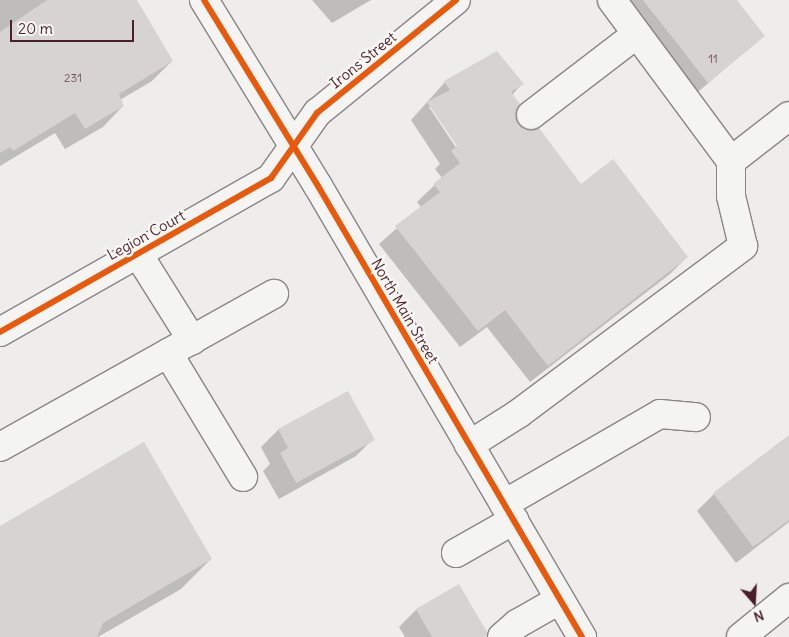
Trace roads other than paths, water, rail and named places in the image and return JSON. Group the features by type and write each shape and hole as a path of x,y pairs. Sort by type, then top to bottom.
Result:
{"main road":[{"name":"Irons Street","path":"294,147 317,113 456,0"},
{"path":"468,445 518,414 743,246 731,196 731,161 612,0"},
{"name":"North Main Street","path":"212,3 294,147 509,512 559,600 573,633"},
{"path":"531,115 637,34"},
{"path":"731,161 789,116"},
{"name":"Legion Court","path":"0,332 271,178 294,147"},
{"path":"138,254 192,340"},
{"path":"0,447 274,294"},
{"path":"168,353 243,477"},
{"path":"456,553 509,512 660,414 696,417"},
{"path":"754,633 789,598"},
{"path":"502,637 517,624 559,600"}]}
